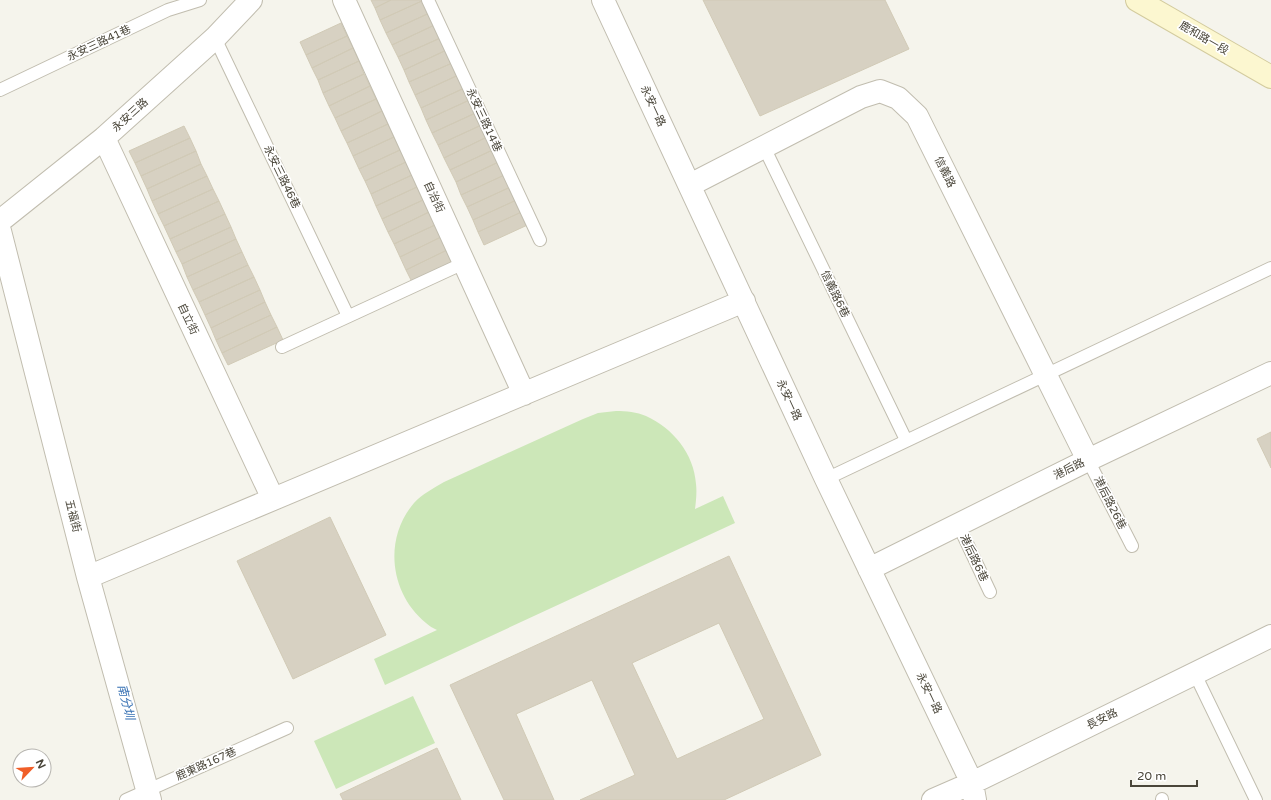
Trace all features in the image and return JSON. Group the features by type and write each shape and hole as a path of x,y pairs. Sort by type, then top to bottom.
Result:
{"main road":[{"name":"鹿和路一段","path":"1137,0 1271,77"}],"street":[{"name":"永安三路","path":"0,221 104,138 215,38 251,0"},
{"name":"自治街","path":"344,0 524,394"},
{"name":"永安一路","path":"603,0 973,791"},
{"name":"信義路","path":"690,185 861,97 880,91 898,98 917,116 1088,460"},
{"name":"自立街","path":"104,138 273,499"},
{"name":"五福街","path":"0,231 88,577 149,795"},
{"path":"88,577 744,301"},
{"name":"港后路","path":"870,569 1088,460 1271,373"},
{"name":"長安路","path":"933,800 973,791 1195,674 1271,636"}],"lane":[{"name":"永安三路41巷","path":"0,90 168,10 200,0"},
{"name":"永安三路14巷","path":"428,0 540,240"},
{"name":"永安三路46巷","path":"215,38 348,316"},
{"name":"信義路6巷","path":"764,147 906,440"},
{"path":"282,346 464,263"},
{"path":"826,478 1271,268"},
{"name":"港后路26巷","path":"1088,460 1132,546"},
{"name":"港后路6巷","path":"958,524 990,592"},
{"path":"1195,674 1256,800"},
{"name":"鹿東路167巷","path":"126,800 149,795 287,728"}],"green space":[{"path":"616,411 631,412 646,416 665,427 680,443 691,462 696,484 695,509 723,496 735,523 385,685 374,659 437,630 427,624 414,611 398,582 395,566 395,549 398,533 404,517 414,503 424,494 444,482 583,419 598,413"},
{"path":"413,696 435,743 336,789 314,741"}],"building":[{"path":"371,0 391,0 375,8"},
{"path":"391,0 424,0 380,20 375,8"},
{"path":"424,0 436,10 386,33 380,20"},
{"path":"703,0 885,0 909,49 760,116"},
{"path":"436,10 441,22 392,45 386,33"},
{"path":"441,22 447,35 398,57 392,45"},
{"path":"341,23 347,36 306,55 300,42"},
{"path":"447,35 453,47 404,70 398,57"},
{"path":"347,36 353,48 312,68 306,55"},
{"path":"453,47 459,60 409,82 404,70"},
{"path":"353,48 359,61 318,80 312,68"},
{"path":"459,60 465,72 415,95 409,82"},
{"path":"359,61 364,74 323,93 318,80"},
{"path":"465,72 471,85 421,108 415,95"},
{"path":"364,74 370,86 329,106 323,93"},
{"path":"471,85 476,97 426,120 421,108"},
{"path":"370,86 376,99 335,118 329,106"},
{"path":"476,97 482,110 432,133 426,120"},
{"path":"376,99 382,111 341,131 335,118"},
{"path":"482,110 488,122 438,145 432,133"},
{"path":"382,111 388,124 347,143 341,131"},
{"path":"488,122 493,134 444,158 438,145"},
{"path":"388,124 394,137 353,156 347,143"},
{"path":"184,126 190,138 135,163 129,151"},
{"path":"493,134 499,147 450,170 444,158"},
{"path":"394,137 400,150 359,169 353,156"},
{"path":"190,138 196,151 141,176 135,163"},
{"path":"499,147 505,159 456,182 450,170"},
{"path":"400,150 406,162 365,181 359,169"},
{"path":"196,151 201,164 147,189 141,176"},
{"path":"505,159 511,172 461,195 456,182"},
{"path":"406,162 412,175 371,194 365,181"},
{"path":"201,164 207,176 152,201 147,189"},
{"path":"511,172 517,184 467,207 461,195"},
{"path":"412,175 417,187 376,206 371,194"},
{"path":"207,176 213,189 158,214 152,201"},
{"path":"517,184 523,197 473,220 467,207"},
{"path":"417,187 423,200 382,219 376,206"},
{"path":"213,189 219,201 164,226 158,214"},
{"path":"523,197 528,209 478,232 473,220"},
{"path":"423,200 429,212 388,232 382,219"},
{"path":"219,201 225,214 170,239 164,226"},
{"path":"528,209 534,222 484,245 478,232"},
{"path":"429,212 435,225 394,244 388,232"},
{"path":"225,214 231,227 176,252 170,239"},
{"path":"435,225 441,237 400,257 394,244"},
{"path":"231,227 236,239 182,264 176,252"},
{"path":"441,237 447,250 406,270 400,257"},
{"path":"236,239 242,252 187,277 182,264"},
{"path":"447,250 453,263 412,282 406,270"},
{"path":"242,252 248,265 193,290 187,277"},
{"path":"248,265 254,277 199,302 193,290"},
{"path":"254,277 260,290 205,315 199,302"},
{"path":"260,290 265,302 211,328 205,315"},
{"path":"265,302 271,315 216,340 211,328"},
{"path":"271,315 277,327 222,353 216,340"},
{"path":"277,327 283,340 228,365 222,353"},
{"path":"1271,432 1271,468 1257,439"},
{"path":"330,517 386,635 293,679 237,561"},
{"path":"729,556 821,755 724,800 580,800 635,775 592,680 516,714 554,800 504,800 450,685","holes":["719,623 764,719 677,759 632,663"]},
{"path":"437,748 461,800 343,800 340,794"}],"water label":[{"name":"南分圳","path":"126,702"}]}
